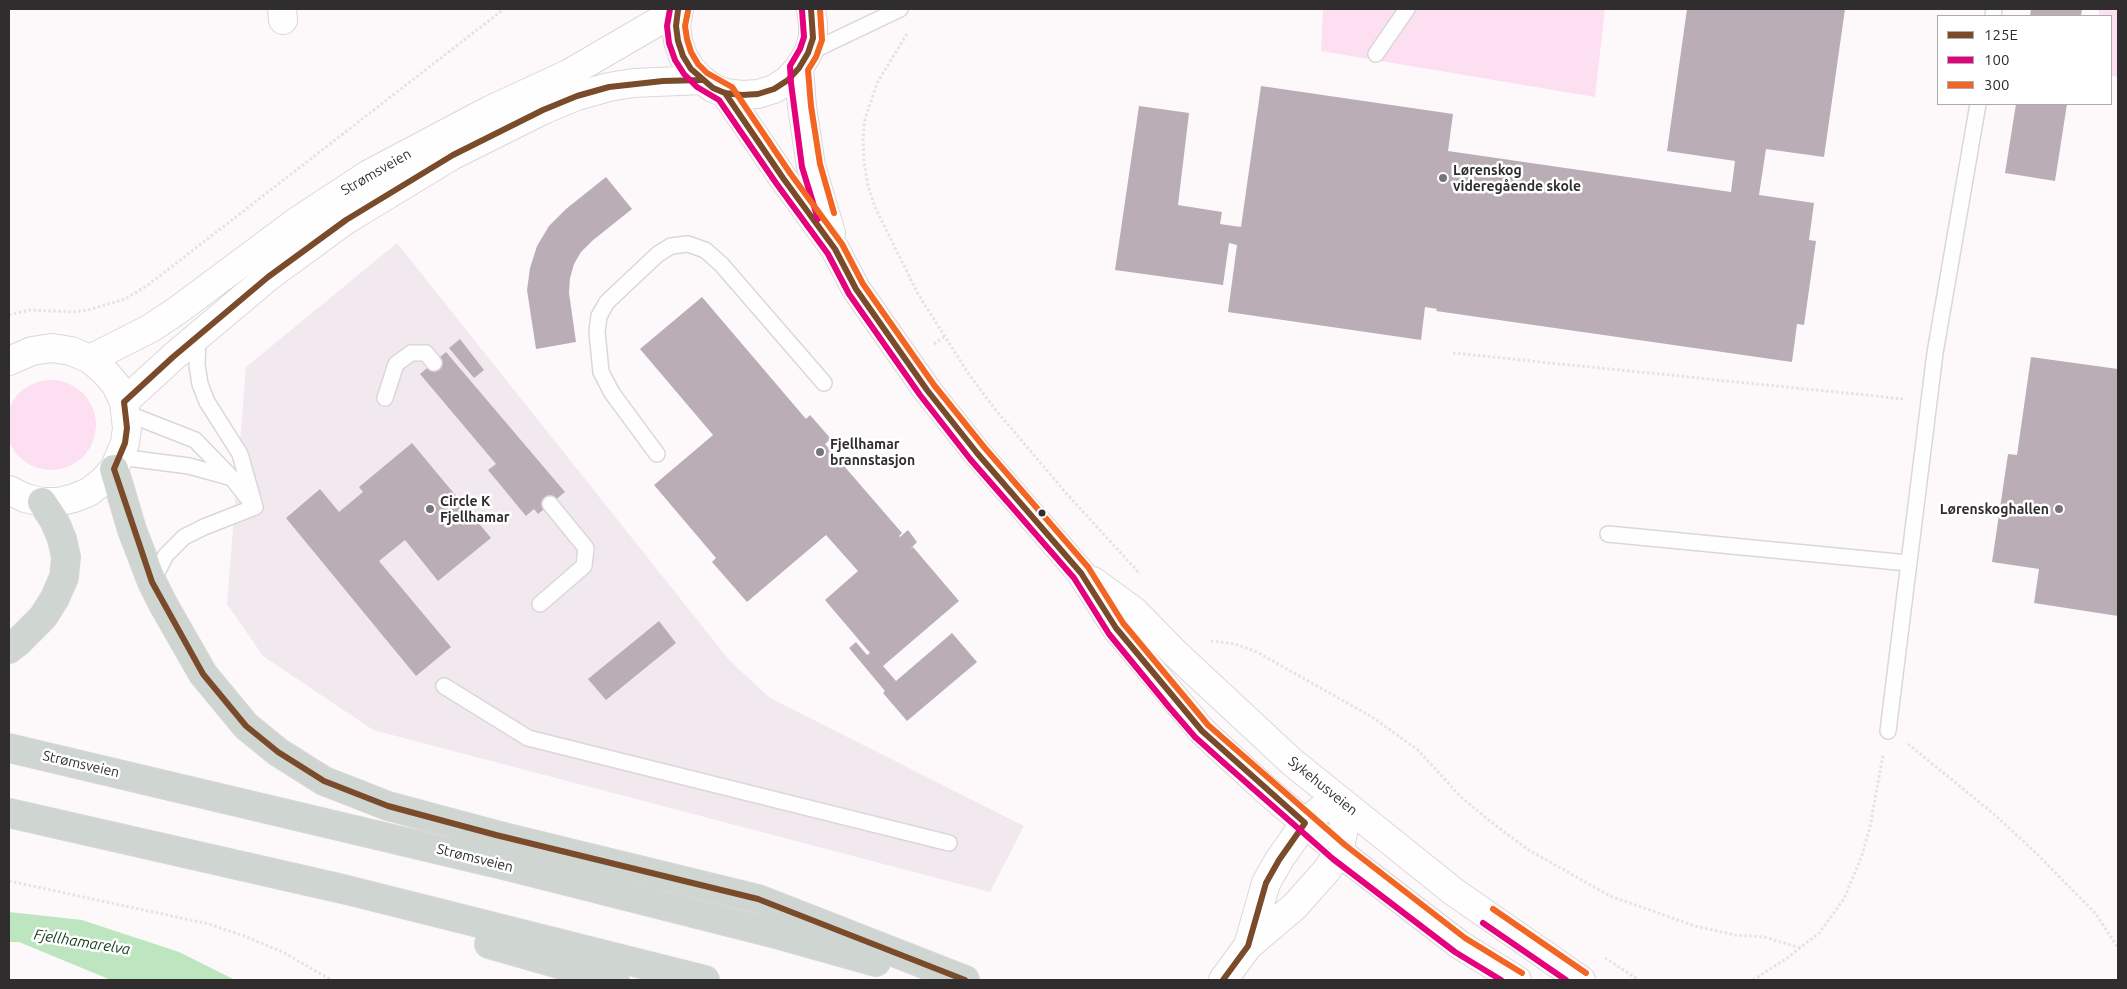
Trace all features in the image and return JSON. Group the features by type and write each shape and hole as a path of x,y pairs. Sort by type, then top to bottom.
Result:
{"highway":[{"path":"117,463 132,530 152,582 190,653 224,701 246,726 278,752 324,781 397,808 496,835 758,899 965,980"},
{"path":"9,649 43,617 55,598 64,576 66,557 62,539 54,520 42,502"},
{"name":"Strømsveien","path":"9,748 511,867 780,935 938,980"},
{"path":"9,813 347,890 705,980"},
{"path":"174,851 615,980"}],"main road":[{"name":"Sykehusveien","path":"811,9 814,23 813,38 804,60 802,108 811,166 835,249"},
{"name":"Sykehusveien","path":"678,10 676,26 683,56 714,87 835,249 856,289 927,390 977,453 1081,573 1116,628 1202,731 1339,852 1460,945 1517,980"},
{"name":"Strømsveien","path":"90,359 151,328 296,222 369,174 488,111 576,70 678,10"},
{"name":"Strømsveien","path":"125,408 198,336 268,276 346,220 414,177 500,130 577,96 609,87 663,81 714,87 742,95 766,91 788,80 804,60"},
{"path":"9,361 32,351 52,348 71,351 90,359 104,371 116,385 125,408 125,443 117,463 103,481 89,492 58,502 42,502 25,498 9,490"},
{"name":"Sykehusveien","path":"1081,573 1134,612 1229,705 1292,762 1454,892 1581,980"},
{"path":"1223,980 1248,946 1295,906 1327,870 1339,852 1344,828 1342,802 1320,810 1305,823 1278,860 1266,883 1248,946"}],"lane":[{"path":"804,60 900,9"},
{"path":"1376,54 1407,9"},
{"path":"1888,731 1935,353 1978,105"},
{"path":"656,454 612,393 601,372 597,332 599,316 607,302 658,254 671,246 688,244 705,250 721,264 824,383"},
{"path":"198,336 200,384 207,402 240,454 255,507"},
{"path":"385,398 396,364 411,353 426,353 434,363"},
{"path":"125,408 195,440 231,477 255,507"},
{"path":"117,463 188,466 231,477"},
{"path":"540,604 584,566 586,548 550,504"},
{"path":"152,582 166,555 184,537 255,507"},
{"path":"1608,534 1908,563"},
{"path":"444,686 528,738 949,844"}],"path":[{"path":"9,315 30,310 72,312 88,310 125,299 148,284 504,9"},
{"path":"910,25 903,42 877,83 865,119 863,138 864,162 868,186 875,207 918,294 968,373 994,408 1066,493 1146,580"},
{"path":"1453,353 1930,401"},
{"path":"1204,635 1217,648"},
{"path":"1211,642 1234,644 1255,651 1372,717 1418,750 1460,796 1491,822 1527,849 1602,892 1651,912 1695,926 1735,936 1764,937 1801,948"},
{"path":"1753,980 1801,948 1819,933 1844,899 1862,855 1870,828 1888,731 1938,767 1996,815 2030,847 2096,914 2118,948"},
{"path":"9,881 209,924 283,952 330,980"},
{"path":"1599,954 1639,980"}],"shaded area":[{"path":"1323,9 1605,9 1595,97 1321,51"},
{"path":"2099,9 2118,9 2118,77 2112,76 2112,15 2099,15"},
{"path":"397,243 730,661 770,698 1024,826 990,892 373,730 263,656 227,604 246,367"},
{"path":"51,380 68,383 83,393 93,408 96,425 93,442 83,457 68,467 51,470 34,467 19,457 9,442 6,425 9,408 19,393 34,383"}],"water":[{"name":"Fjellhamarelva","path":"9,912 82,920 179,952 235,980 111,980 19,942 9,942"}],"building":[{"name":"Lørenskog videregående skole","path":"1687,9 1845,9 1824,157 1766,149 1759,195 1814,203 1809,240 1816,241 1804,325 1797,324 1792,362 1436,311 1437,309 1425,307 1421,340 1228,312 1237,245 1229,243 1223,285 1115,270 1139,106 1189,113 1178,205 1222,212 1220,224 1241,227 1261,86 1453,114 1448,151 1731,192 1735,161 1667,151"},
{"path":"2031,9 2082,9 2081,15 2030,15"},
{"path":"2016,105 2067,105 2055,181 2005,173"},
{"path":"606,177 632,209 592,241 581,252 574,264 570,278 569,293 576,342 536,349 527,290 530,268 537,246 549,226 566,209"},
{"path":"702,297 806,419 810,415 831,439 825,444 902,533 899,536 908,530 917,542 910,549 913,547 959,601 883,666 896,681 952,633 977,662 907,721 849,648 856,642 867,655 870,653 825,600 858,571 826,535 747,602 712,562 716,558 654,485 713,435 640,349"},
{"path":"460,339 484,370 474,378 449,348"},
{"path":"446,352 565,492 538,514 534,509 526,516 488,470 496,464 420,374"},
{"name":"Lørenskoghallen","path":"2031,357 2118,369 2118,616 2034,603 2039,569 1992,562 2008,454 2017,455"},
{"path":"412,443 491,538 438,581 405,540 379,561 451,647 416,676 286,518 320,489 339,512 363,492 359,487"},
{"path":"659,621 676,643 606,700 588,679"}],"transit line":[{"name":"100","path":"670,9 667,26 669,43 675,60 684,74 697,87 719,100 828,254 849,294 920,395 970,459 1074,578 1109,634 1169,707 1195,737 1333,859 1455,952 1501,980"},
{"name":"125E","path":"678,10 676,26 678,41 683,56 691,69 713,88 725,93 742,95 758,94 774,89 788,80 799,68 808,53 813,38 811,9"},
{"name":"300","path":"820,9 822,40 816,57 808,70 811,106 820,164 834,213"},
{"name":"100","path":"802,10 804,37 800,49 790,66 791,83 802,167 818,219"},
{"name":"300","path":"688,11 685,26 687,39 691,52 698,64 707,73 732,87 790,173 842,244 863,284 934,385 984,447 1088,567 1123,623 1208,725 1345,845 1465,938 1522,973"},
{"name":"125E","path":"702,80 663,81 609,87 577,96 543,110 453,155 346,220 268,277 173,357 124,402 127,428 125,443 114,469 152,582 203,674 246,726 278,752 324,781 388,806 496,835 758,899 965,980"},
{"name":"125E","path":"725,93 783,178 835,249 856,289 927,390 977,453 1081,573 1116,628 1202,731 1305,823 1279,860 1266,883 1248,946 1223,980"},
{"name":"300","path":"1493,909 1586,973"},
{"name":"100","path":"1483,923 1566,980"}],"place":[{"name":"Lørenskog videregående skole","path":"1443,178"},
{"name":"Fjellhamar brannstasjon","path":"820,452"},
{"name":"Circle K Fjellhamar","path":"430,509"},
{"name":"Lørenskoghallen","path":"2059,509"}]}
